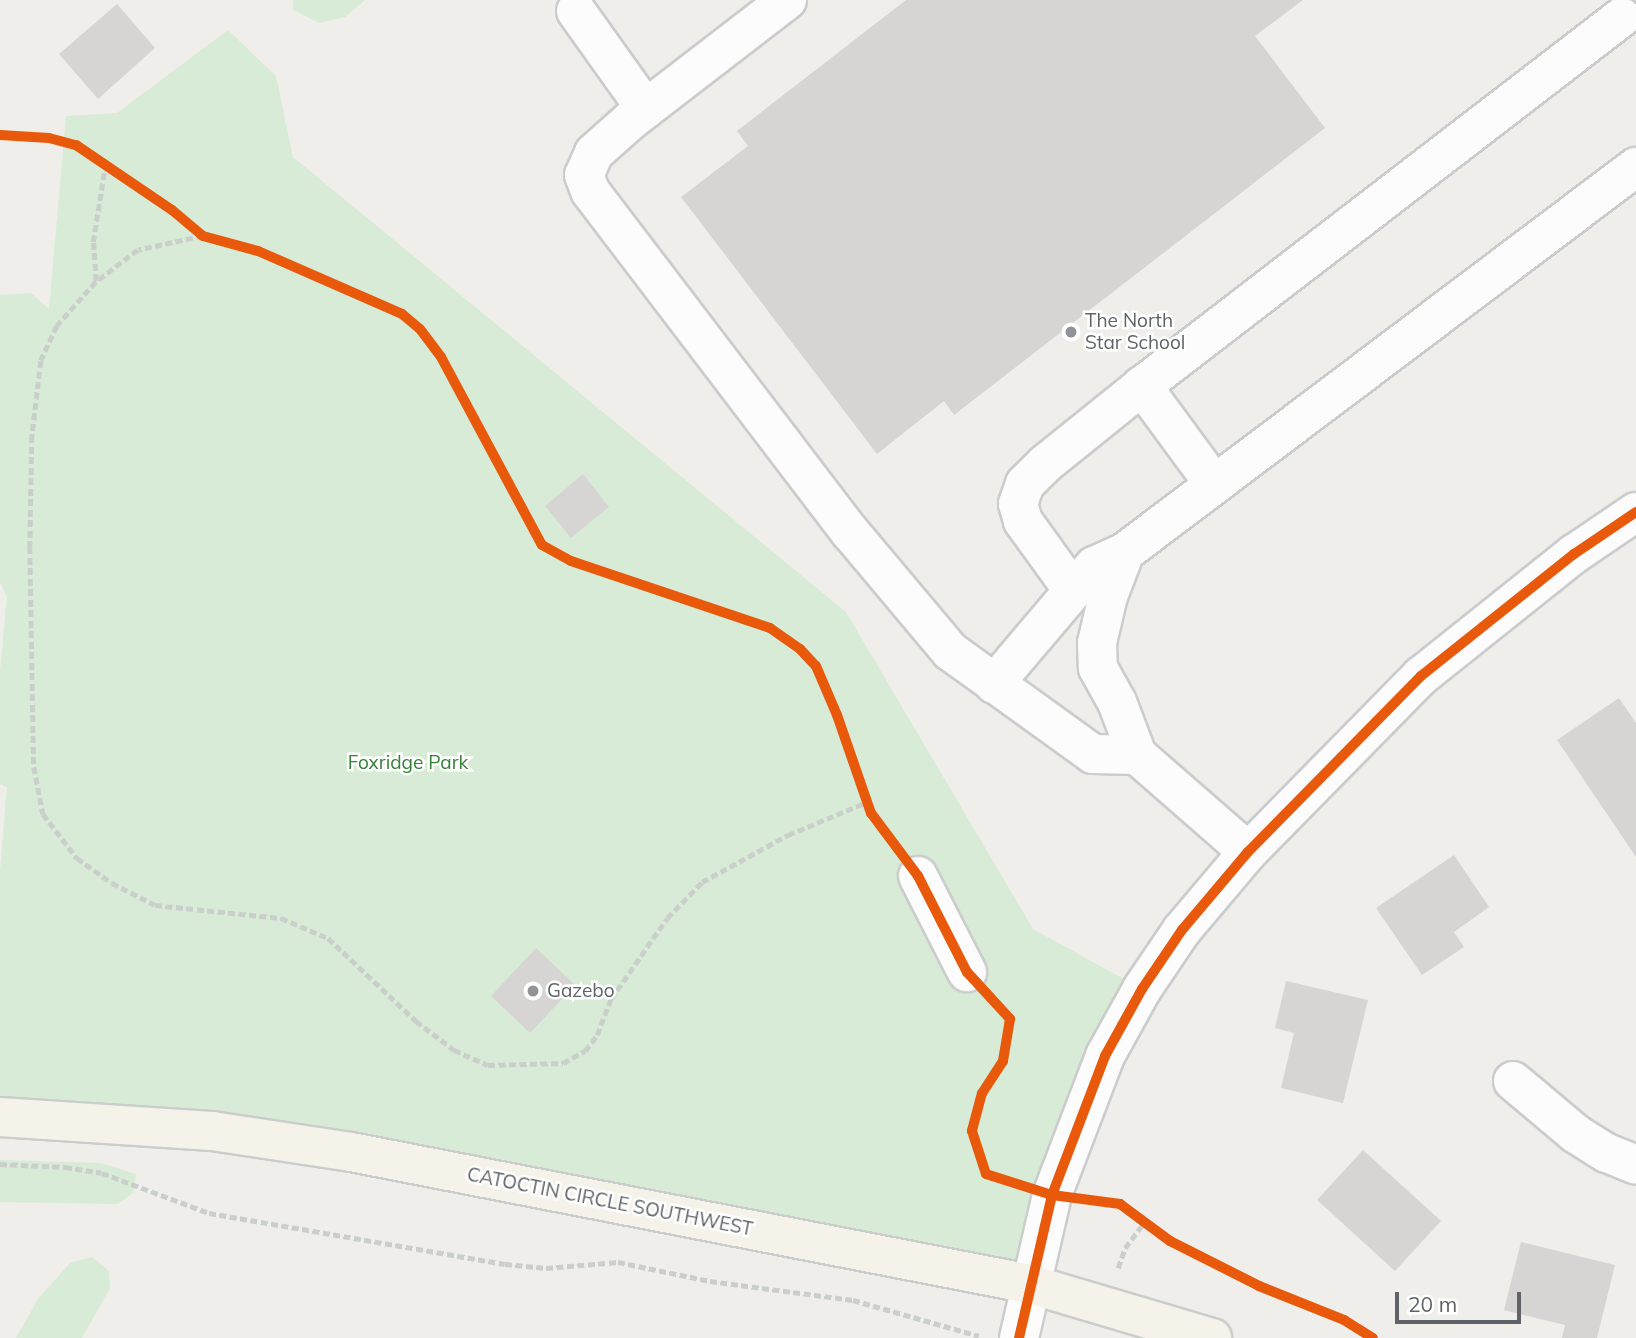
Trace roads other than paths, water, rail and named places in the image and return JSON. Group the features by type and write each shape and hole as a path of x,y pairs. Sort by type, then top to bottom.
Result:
{"main road":[{"name":"CATOCTIN CIRCLE SOUTHWEST","path":"0,1117 212,1131 351,1152 1030,1284 1212,1338"}],"street":[{"path":"787,0 646,109 594,153 584,175 590,191 851,533 950,651 1093,754 1137,755"},
{"path":"576,10 646,109"},
{"path":"1072,589 1023,522 1018,503 1025,484 1045,464 1142,386 1622,17"},
{"path":"995,684 1094,566 1125,552 1636,167"},
{"path":"1142,386 1214,484"},
{"path":"1019,1338 1052,1195 1105,1056 1142,989 1182,930 1248,852 1421,676 1574,554 1632,524"},
{"path":"1125,552 1108,596 1097,643 1098,668 1117,702 1137,755 1248,852"},
{"path":"918,876 968,972"},
{"path":"1513,1081 1576,1134 1636,1165"}],"place":[{"name":"The North Star School","path":"1071,332"},
{"name":"Gazebo","path":"533,991"}],"park label":[{"name":"Foxridge Park","path":"408,763"}]}
